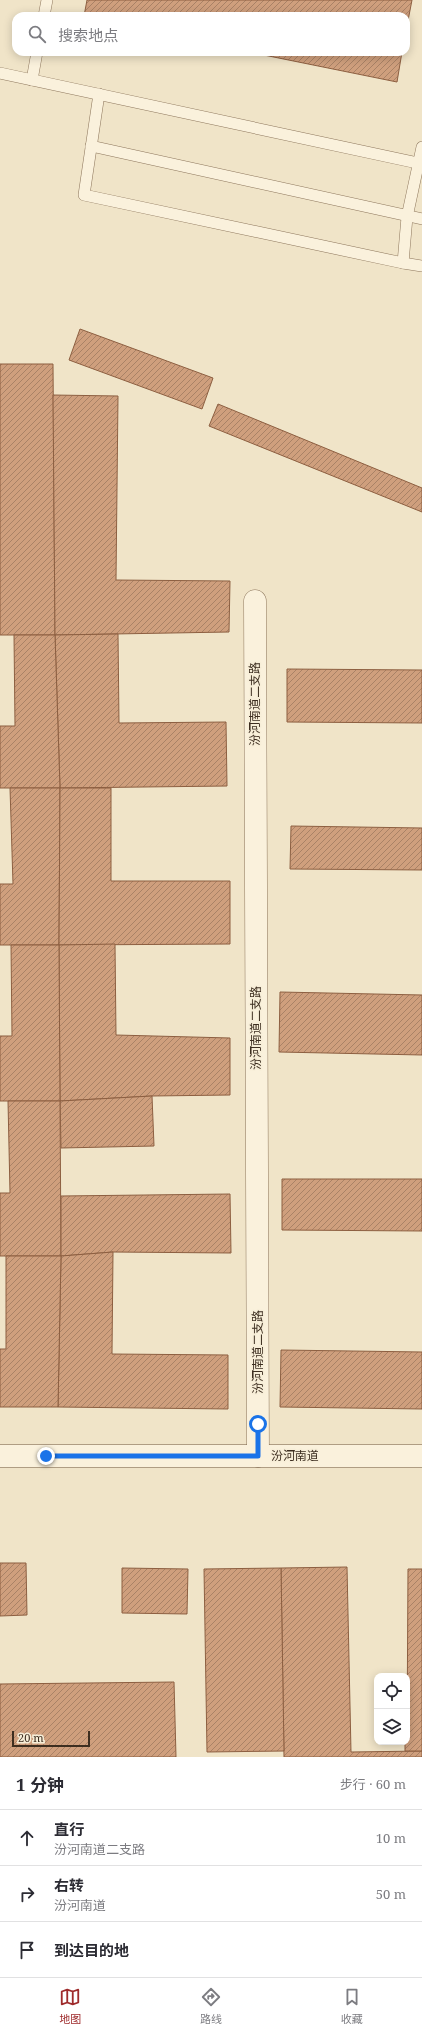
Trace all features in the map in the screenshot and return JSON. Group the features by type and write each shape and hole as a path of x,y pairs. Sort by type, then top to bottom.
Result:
{"street":[{"name":"汾河南道二支路","path":"255,601 258,1456"},
{"name":"汾河南道","path":"0,1456 422,1456"}],"lane":[{"path":"45,12 47,0"},
{"path":"32,80 36,56"},
{"path":"0,73 420,164"},
{"path":"99,94 84,195 422,266"},
{"path":"91,146 407,217 422,219"},
{"path":"403,263 407,217 420,164 422,147"}],"building":[{"path":"87,0 412,0 410,12 85,12"},
{"path":"269,56 401,56 397,82"},
{"path":"80,329 213,378 202,409 69,360"},
{"path":"0,364 53,364 55,635 0,635"},
{"path":"53,395 118,396 116,580 230,581 229,632 55,635"},
{"path":"218,404 422,488 422,512 209,426"},
{"path":"118,634 119,723 226,722 227,786 60,788 55,635"},
{"path":"14,635 55,635 60,788 0,788 0,726 15,726"},
{"path":"287,669 422,670 422,723 287,722"},
{"path":"10,788 60,788 59,945 0,945 0,884 13,884"},
{"path":"60,788 111,788 111,881 230,881 230,944 59,945"},
{"path":"291,826 422,828 422,870 290,869"},
{"path":"115,944 116,1035 230,1038 230,1095 152,1096 60,1101 59,945"},
{"path":"11,945 59,945 60,1101 0,1101 0,1036 12,1036"},
{"path":"280,992 422,995 422,1055 279,1052"},
{"path":"152,1096 154,1146 61,1148 60,1101"},
{"path":"8,1101 60,1101 61,1256 0,1256 0,1193 10,1193"},
{"path":"282,1179 422,1179 422,1231 282,1230"},
{"path":"230,1194 231,1253 113,1252 61,1256 61,1196"},
{"path":"113,1252 112,1354 228,1355 228,1409 58,1407 61,1256"},
{"path":"6,1256 61,1256 58,1407 0,1407 0,1349 6,1349"},
{"path":"281,1350 422,1352 422,1409 280,1407"},
{"path":"0,1563 26,1563 27,1615 0,1616"},
{"path":"347,1567 351,1752 422,1751 422,1757 284,1757 281,1568"},
{"path":"122,1568 188,1569 187,1614 122,1613"},
{"path":"281,1568 284,1751 207,1752 204,1569"},
{"path":"408,1569 422,1569 422,1751 405,1751 405,1745 410,1745 410,1673 407,1673"},
{"path":"174,1682 176,1757 0,1757 0,1684"}],"route":[{"path":"46,1456 258,1456 258,1424"}]}
